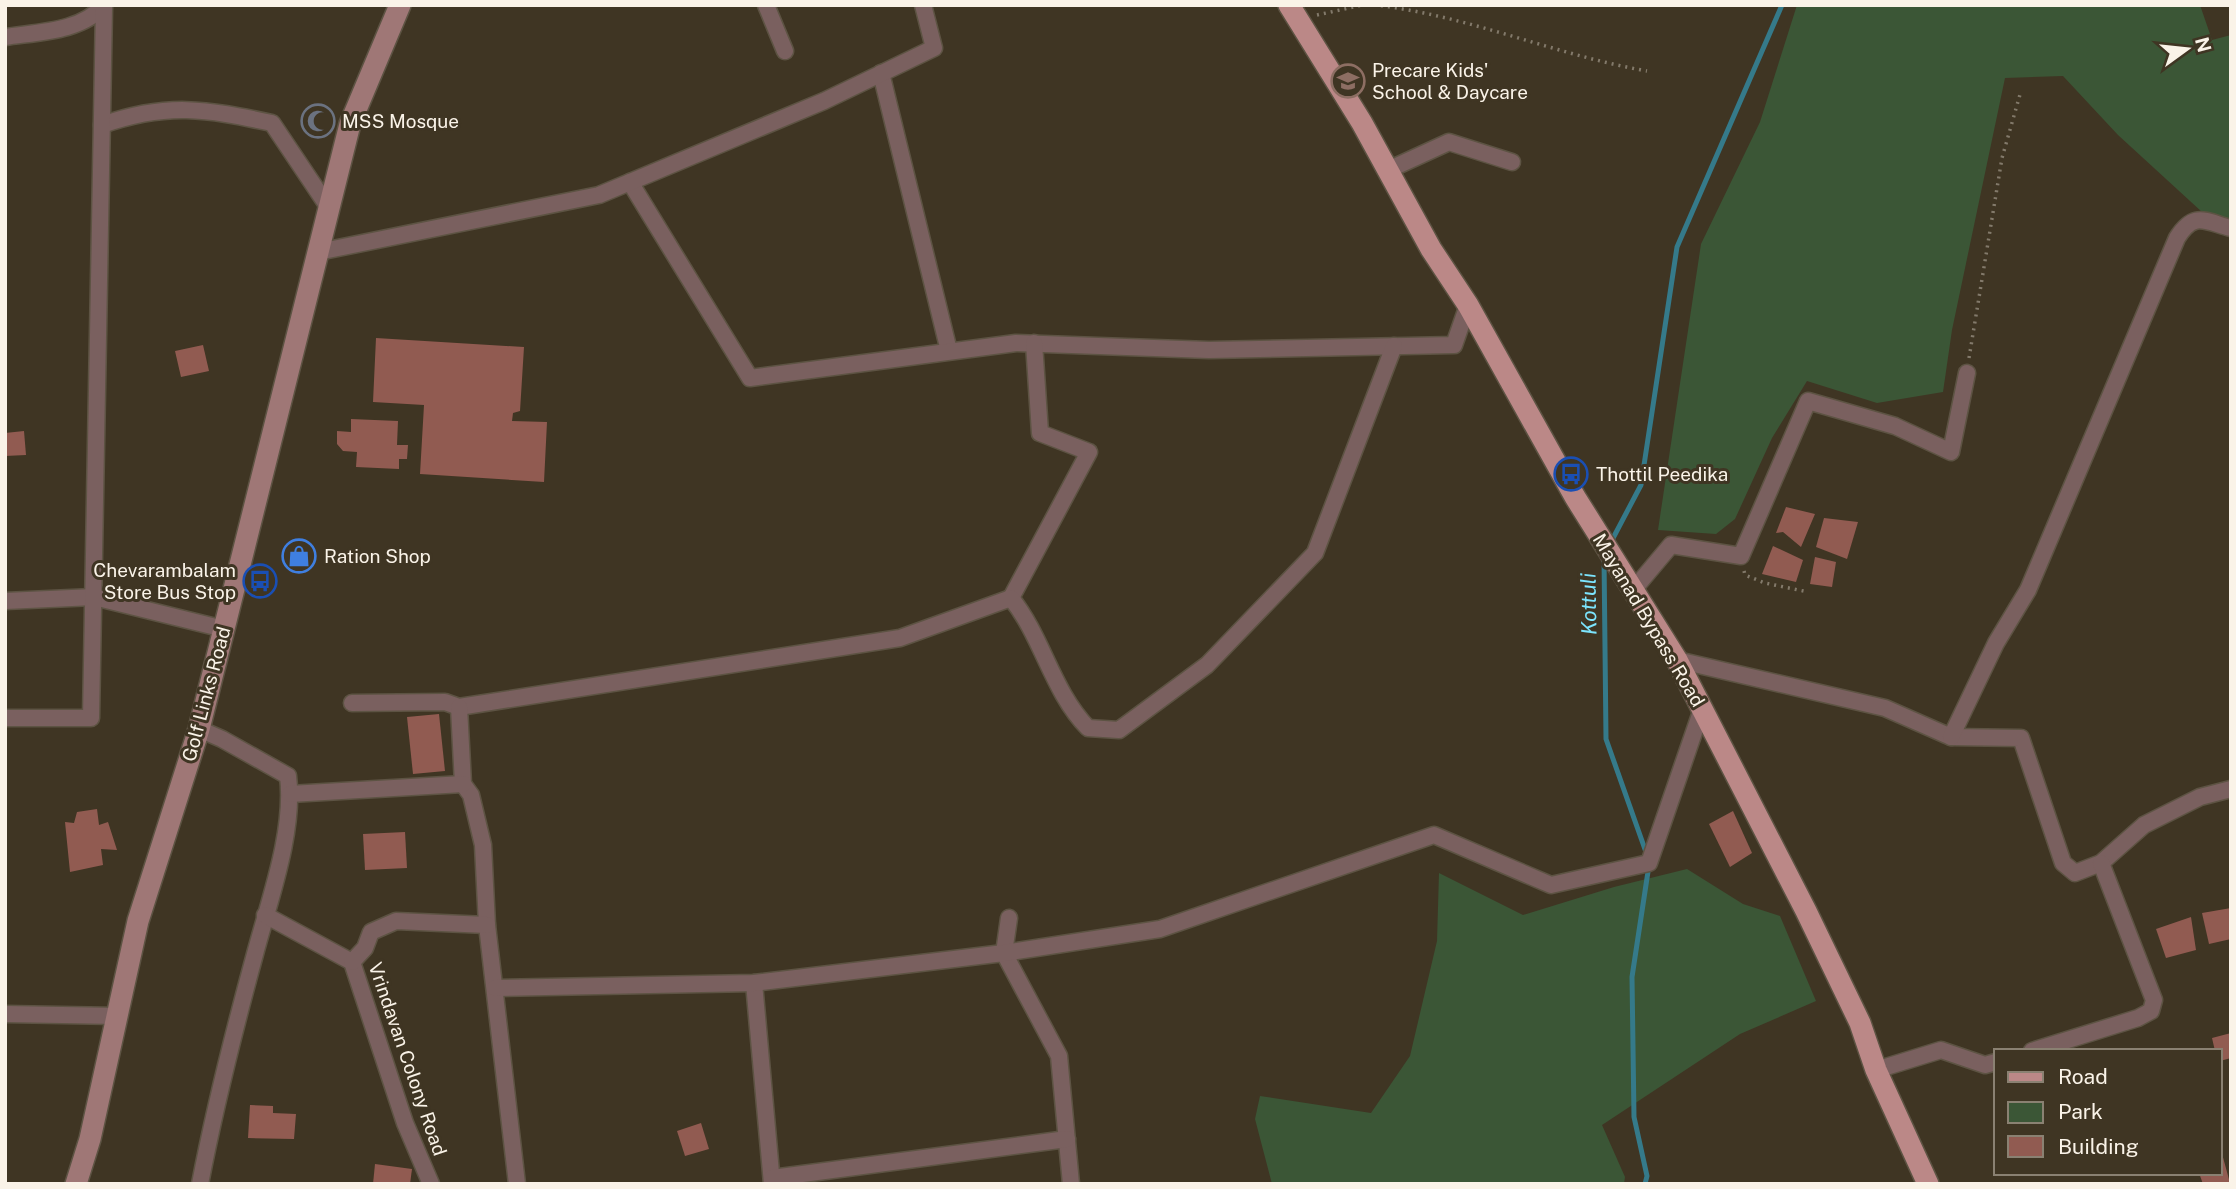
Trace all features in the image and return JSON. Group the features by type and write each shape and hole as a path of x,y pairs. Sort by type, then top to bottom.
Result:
{"main road":[{"name":"Golf Links Road","path":"76,1184 90,1139 138,921 199,729 350,124 400,5"},
{"name":"Mayanad Bypass Road","path":"1294,13 1388,170 1431,248 1468,305 1575,497 1677,660 1806,911 1860,1023 1876,1070 1928,1184"}],"street":[{"path":"766,5 785,51"},
{"path":"318,252 599,195 824,101 934,48 923,5"},
{"path":"5,37 59,29 86,20 104,6"},
{"path":"5,718 91,718 104,6"},
{"path":"881,73 948,351"},
{"path":"102,125 139,112 204,109 272,123 329,208"},
{"path":"1388,170 1406,159 1449,142 1512,162"},
{"path":"630,182 750,378 948,351 1034,343 1209,350 1454,345 1468,305"},
{"path":"1951,737 1996,643 2028,590 2177,238 2186,223 2197,219 2231,228"},
{"path":"352,703 445,702 459,707 900,638 1011,598 1089,452 1040,433 1034,343"},
{"path":"1011,598 1023,613 1071,711 1088,728 1119,730 1208,665 1315,553 1394,346"},
{"path":"1633,587 1671,545 1740,555 1808,401 1895,426 1951,452 1966,373"},
{"path":"5,601 94,597 224,629"},
{"path":"1677,660 1885,708 1951,737 2021,738 2063,863 2075,873 2101,863 2144,825 2200,797 2231,789"},
{"path":"459,707 463,784 471,795 483,845 487,925 517,1184"},
{"path":"495,988 754,983 1004,953 1160,929 1434,835 1550,885 1649,863 1702,709"},
{"path":"199,729 222,738 288,776 290,794 276,878 219,1088 200,1184"},
{"path":"290,794 463,784"},
{"path":"2038,1049 2138,1018 2151,1011 2154,1000 2101,863"},
{"name":"Vrindavan Colony Road","path":"265,915 352,962 405,1123 431,1184"},
{"path":"1009,918 1004,953 1059,1056 1071,1184"},
{"path":"352,962 365,948 371,932 396,921 487,925"},
{"path":"754,983 772,1181 1067,1139"},
{"path":"5,1014 118,1016"},
{"path":"1876,1070 1941,1050 1985,1065 1994,1063"}],"path":[{"path":"1294,13 1363,5"},
{"path":"1374,5 1417,10 1608,64 1647,71"},
{"path":"1966,373 2002,158 2021,91"},
{"path":"1740,555 1745,575 1765,583 1808,592"}],"green space":[{"path":"1797,5 2200,5 2212,40 2231,35 2231,229 2214,223 2118,135 2063,76 2005,78 1952,330 1943,392 1877,403 1807,381 1772,438 1735,519 1716,534 1658,530 1701,244 1760,122"},
{"path":"1687,869 1743,904 1780,916 1816,1001 1740,1034 1602,1125 1625,1177 1624,1184 1272,1184 1255,1119 1260,1096 1371,1113 1410,1056 1437,941 1439,873 1523,915 1614,887"}],"building":[{"path":"376,338 524,347 520,411 513,413 512,421 547,422 544,482 420,474 424,405 373,402"},
{"path":"203,345 209,371 181,377 175,351"},
{"path":"351,419 398,421 397,445 408,445 407,459 399,459 399,469 356,467 357,452 343,451 337,444 337,431 351,432"},
{"path":"24,431 26,455 5,456 5,433"},
{"path":"1786,507 1815,514 1801,547 1783,532 1776,533"},
{"path":"1824,518 1858,522 1847,559 1816,547"},
{"path":"1773,546 1803,560 1796,582 1762,574"},
{"path":"1815,557 1836,562 1832,587 1810,584"},
{"path":"439,714 445,771 413,774 407,717"},
{"path":"97,809 99,825 108,822 117,850 101,849 103,865 70,872 65,822 74,823 77,812"},
{"path":"1733,811 1752,853 1730,867 1709,824"},
{"path":"405,832 407,868 365,870 363,834"},
{"path":"2231,908 2231,939 2209,944 2202,913"},
{"path":"2191,917 2196,950 2166,958 2156,929"},
{"path":"2231,1033 2231,1058 2222,1060 2222,1049 2215,1049 2212,1038"},
{"path":"250,1105 273,1106 273,1113 296,1114 294,1139 248,1138"},
{"path":"701,1123 709,1149 685,1156 677,1131"},
{"path":"2222,1154 2230,1183 2203,1184 2200,1175 2222,1175"},
{"path":"375,1164 412,1169 410,1184 373,1184"}],"waterway":[{"name":"Kottuli","path":"1611,542 1641,485 1677,247 1782,5"},
{"name":"Kottuli","path":"1604,557 1606,739 1647,855"},
{"name":"Kottuli","path":"1645,1184 1647,1176 1634,1117 1632,977 1649,865"}],"place":[{"name":"Precare Kids' School & Daycare","path":"1348,81"},
{"name":"MSS Mosque","path":"318,121"},
{"name":"Thottil Peedika","path":"1571,474"},
{"name":"Ration Shop","path":"299,556"},
{"name":"Chevarambalam Store Bus Stop","path":"260,581"}]}
